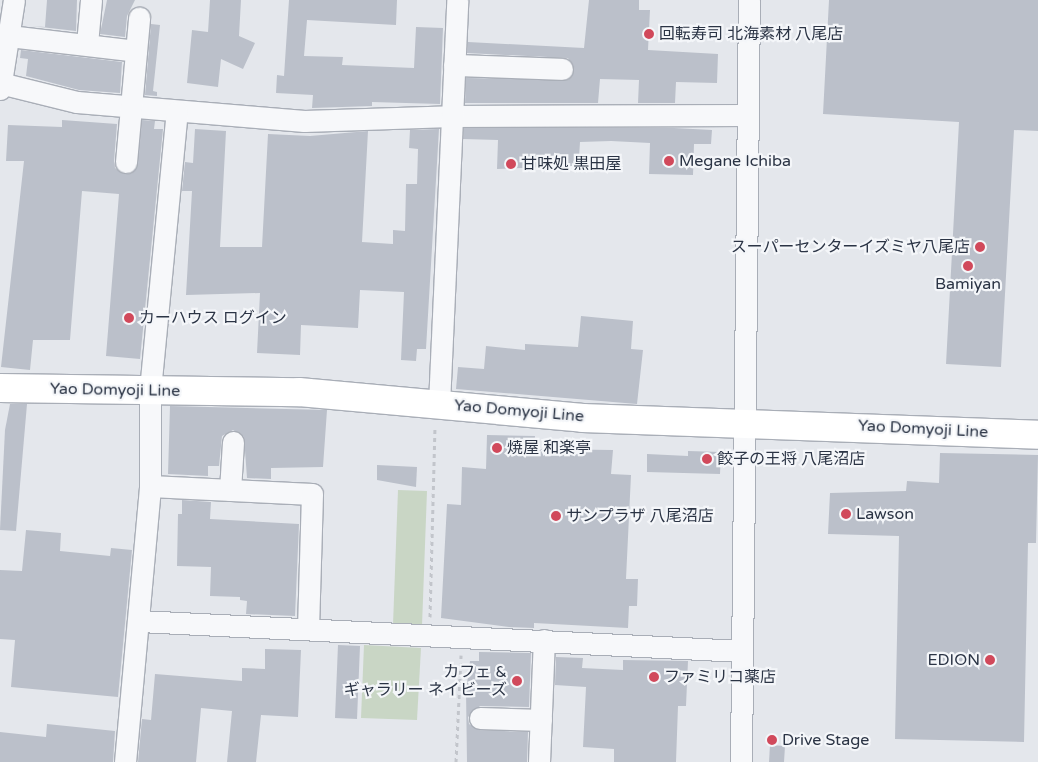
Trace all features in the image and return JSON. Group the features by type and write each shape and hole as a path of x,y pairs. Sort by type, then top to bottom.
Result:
{"main road":[{"name":"Yao Domyoji Line","path":"0,388 299,392 437,412 584,418 742,421 1038,435"}],"street":[{"path":"0,89 14,0"},
{"path":"87,44 91,0"},
{"path":"437,412 456,0"},
{"path":"741,762 742,421 749,0"},
{"path":"126,162 139,18"},
{"path":"9,36 136,51"},
{"path":"454,65 562,69"},
{"path":"0,84 77,102 177,112 304,121 451,116 748,115"},
{"path":"125,762 150,486 150,390 177,112"},
{"path":"230,490 233,442"},
{"path":"150,486 312,494 308,629"},
{"path":"139,621 742,651"},
{"path":"539,762 544,640"},
{"path":"480,718 541,720"}],"path":[{"path":"430,635 437,412"},
{"path":"456,762 462,636"}],"green space":[{"path":"398,490 427,491 422,626 393,625"},
{"path":"364,645 421,648 417,720 361,718"}],"building":[{"path":"47,0 77,0 76,31 32,26 45,27"},
{"path":"107,0 135,0 127,16 125,37 100,34"},
{"path":"210,0 241,0 239,36 255,43 243,69 221,59 218,87 187,83 192,30 208,32"},
{"path":"289,0 397,0 396,25 307,20 304,56 343,57 342,65 414,68 416,27 443,28 440,104 372,102 372,106 312,108 313,95 276,93 277,75 284,76"},
{"path":"589,0 639,0 639,10 650,10 648,50 718,54 717,83 676,82 675,103 638,103 639,80 600,79 598,103 465,103 466,78 568,80 574,69 568,58 467,53 468,42 584,48"},
{"name":"スーパーセンターイズミヤ八尾店","path":"829,0 1038,0 1038,131 1014,130 1001,367 946,364 959,122 823,114"},
{"path":"151,24 160,25 153,91 157,92 157,96 145,95"},
{"path":"21,50 122,62 120,93 79,90 26,76 28,59 20,58"},
{"path":"62,120 117,124 114,161 115,168 124,174 132,173 138,164 142,120 155,121 154,129 163,129 140,359 106,356 119,194 82,191 70,340 33,340 30,370 1,367 24,161 6,161 8,125 62,127"},
{"path":"464,128 674,128 712,130 711,144 694,144 693,175 649,174 650,143 611,141 580,142 579,158 574,157 574,166 497,169 498,140 463,139"},
{"path":"195,129 226,131 220,247 262,247 268,134 310,136 368,131 362,242 393,244 393,230 405,231 406,184 417,184 418,149 409,148 410,130 439,129 426,349 417,349 416,361 401,360 404,292 360,290 358,328 301,325 300,355 257,353 260,293 186,295 192,191 182,191 185,162 193,163"},
{"path":"581,316 633,321 631,349 643,350 637,404 456,389 458,367 484,369 486,346 525,350 525,344 578,347"},
{"path":"10,404 27,404 16,531 0,530 5,430"},
{"path":"170,406 327,410 323,467 271,468 271,479 247,478 244,437 233,430 222,436 219,466 208,466 208,476 168,474"},
{"path":"487,435 535,436 534,449 613,450 611,474 631,475 626,579 638,579 637,606 629,606 628,628 534,623 534,628 509,627 441,618 447,504 461,505 462,467 486,469"},
{"path":"688,451 721,452 720,474 647,472 647,454 688,456"},
{"path":"940,453 1038,455 1036,543 1028,543 1024,742 895,739 899,536 828,534 830,493 906,491 907,481 939,483"},
{"path":"377,465 417,467 416,487 377,480"},
{"path":"182,500 211,502 210,519 299,524 295,616 246,614 247,601 240,600 240,597 210,596 211,567 177,566 178,514 182,514"},
{"path":"26,530 61,533 60,551 110,556 111,548 132,550 118,697 11,687 15,640 0,639 0,570 22,571"},
{"path":"338,645 360,646 357,719 335,718"},
{"path":"265,649 301,650 298,717 261,715 256,762 227,762 232,711 201,708 196,762 138,762 142,719 151,720 155,674 242,681 242,668 265,669"},
{"path":"479,652 531,653 529,707 480,706 468,717 469,724 479,730 528,732 527,762 467,762 466,691 470,661 479,661"},
{"path":"556,657 583,658 582,668 623,670 623,660 688,661 686,706 678,706 676,762 614,762 614,749 583,747 586,687 555,685"},
{"path":"47,724 115,731 113,762 0,762 0,732 46,737"},
{"path":"770,745 785,746 784,762 769,762"}],"place":[{"name":"回転寿司 北海素材 八尾店","path":"649,34"},
{"name":"Megane Ichiba","path":"669,161"},
{"name":"甘味処 黒田屋","path":"511,164"},
{"name":"スーパーセンターイズミヤ八尾店","path":"980,247"},
{"name":"Bamiyan","path":"968,266"},
{"name":"カーハウス ログイン","path":"129,318"},
{"name":"焼屋 和楽亭","path":"497,448"},
{"name":"餃子の王将 八尾沼店","path":"707,459"},
{"name":"Lawson","path":"846,514"},
{"name":"サンプラザ 八尾沼店","path":"556,516"},
{"name":"EDION","path":"990,660"},
{"name":"ファミリコ薬店","path":"654,677"},
{"name":"カフェ & ギャラリー ネイビーズ","path":"517,681"},
{"name":"Drive Stage","path":"772,740"}]}
